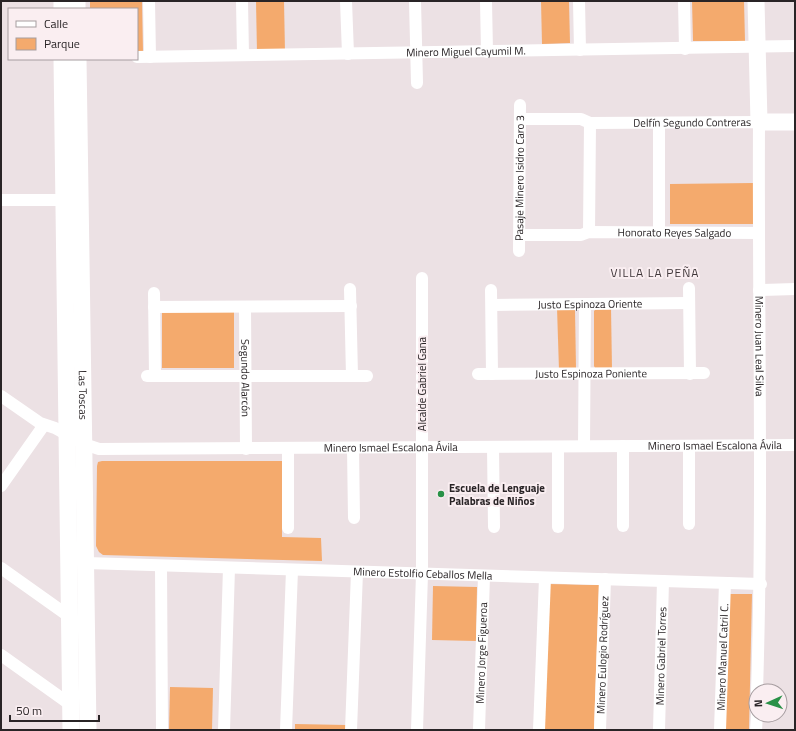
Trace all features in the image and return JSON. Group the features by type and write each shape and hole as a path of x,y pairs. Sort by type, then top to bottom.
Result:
{"street":[{"path":"149,1 150,57"},
{"path":"242,1 243,55"},
{"path":"346,1 348,54"},
{"path":"416,1 417,83"},
{"path":"486,1 487,52"},
{"path":"579,1 580,50"},
{"path":"684,1 685,49"},
{"name":"Minero Juan Leal Silva","path":"756,1 759,122 759,445 761,584 758,683"},
{"name":"Minero Miguel Cayumil M.","path":"138,57 757,48 795,46"},
{"name":"Las Toscas","path":"62,60 71,730"},
{"name":"Las Toscas","path":"78,60 88,730"},
{"name":"Pasaje Minero Isidro Caro 3","path":"520,105 520,252"},
{"name":"Delfín Segundo Contreras","path":"520,119 581,119 590,123 795,122"},
{"path":"589,232 590,123"},
{"path":"659,123 659,232"},
{"path":"1,200 64,200"},
{"name":"Honorato Reyes Salgado","path":"520,235 581,235 589,232 759,233"},
{"name":"Alcalde Gabriel Gana","path":"417,730 422,574 422,278"},
{"path":"689,288 690,374"},
{"path":"350,289 352,376"},
{"path":"759,290 795,289"},
{"path":"491,290 492,374"},
{"path":"154,293 151,376 367,376"},
{"name":"Justo Espinoza Oriente","path":"492,305 689,303"},
{"path":"584,446 585,304"},
{"path":"154,307 351,306"},
{"name":"Segundo Alarcón","path":"245,307 246,449"},
{"name":"Justo Espinoza Poniente","path":"478,374 704,374"},
{"name":"Minero Ismael Escalona Ávila","path":"1,396 44,425 55,428 84,444 99,449 795,445"},
{"path":"1,486 44,425"},
{"path":"622,526 623,446"},
{"path":"689,446 689,524"},
{"path":"493,447 494,527"},
{"path":"558,447 558,527"},
{"path":"288,448 288,528"},
{"path":"353,448 354,518"},
{"name":"Minero Estolfio Ceballos Mella","path":"86,563 761,584"},
{"path":"161,566 162,730"},
{"path":"1,568 70,617"},
{"path":"224,730 229,568"},
{"path":"286,730 292,570"},
{"path":"351,730 357,572"},
{"name":"Minero Jorge Figueroa","path":"479,730 484,576"},
{"path":"539,730 545,578"},
{"name":"Minero Eulogio Rodríguez","path":"600,730 605,579"},
{"name":"Minero Gabriel Torres","path":"659,730 663,581"},
{"name":"Minero Manuel Catril C.","path":"720,730 725,583"},
{"path":"3,660 71,705"}],"green space":[{"path":"90,1 142,1 143,52 138,52 138,8 90,8"},
{"path":"256,1 284,1 285,52 257,53"},
{"path":"541,1 569,1 570,43 542,44"},
{"path":"692,1 744,1 745,41 693,41"},
{"path":"753,183 754,224 670,224 670,184"},
{"path":"557,308 575,310 576,368 559,370"},
{"path":"597,308 611,308 612,369 596,370 594,366 594,311"},
{"path":"234,311 234,368 162,368 162,312"},
{"path":"282,461 282,537 321,538 322,561 103,555 99,552 96,546 97,466 98,462"},
{"path":"548,584 599,585 594,730 543,730"},
{"path":"433,586 477,587 476,641 432,640"},
{"path":"727,594 752,594 750,683 748,683 749,730 723,730"},
{"path":"170,687 213,688 212,730 169,730"},
{"path":"295,724 346,725 346,730 295,730"}],"place":[{"name":"Escuela de Lenguaje Palabras de Niños","path":"441,494"}],"district":[{"name":"VILLA LA PEÑA","path":"655,272"}]}
